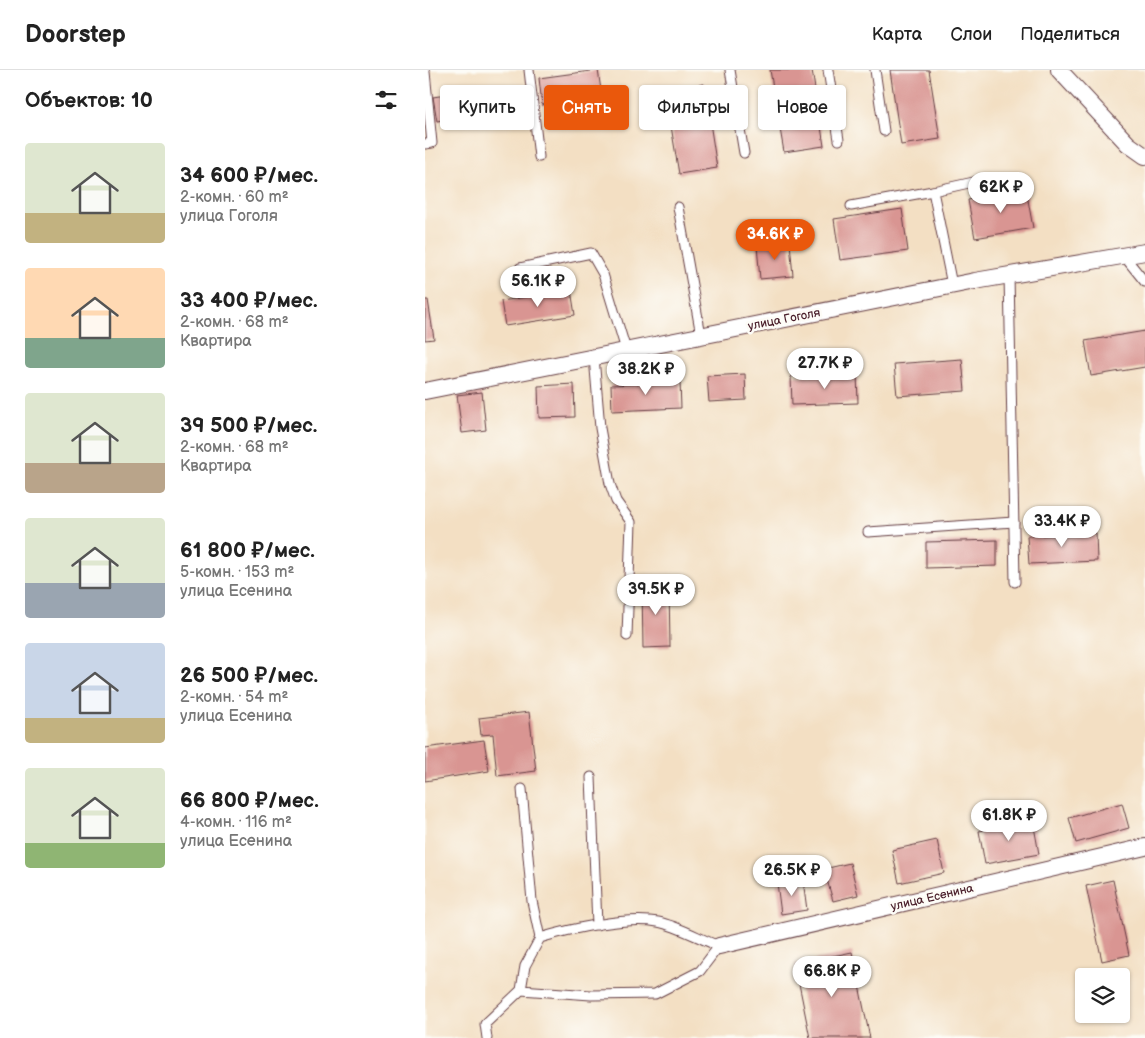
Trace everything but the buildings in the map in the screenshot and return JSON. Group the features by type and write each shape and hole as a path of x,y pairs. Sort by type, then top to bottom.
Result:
{"street":[{"path":"1059,70 1128,144 1145,156"},
{"name":"улица Гоголя","path":"425,390 952,285 1145,252"},
{"name":"улица Есенина","path":"719,946 1145,847"}],"lane":[{"path":"529,70 539,158"},
{"path":"730,70 744,153"},
{"path":"829,70 839,140"},
{"path":"875,70 884,131"},
{"path":"425,72 432,143 425,144"},
{"path":"851,206 987,179"},
{"path":"933,191 952,285"},
{"path":"678,207 701,335"},
{"path":"520,268 591,253 603,274 626,350"},
{"path":"1124,256 1145,282"},
{"path":"1009,275 1015,582"},
{"path":"594,357 600,428 610,484 616,501 631,522 627,636"},
{"path":"868,532 1013,522"},
{"path":"591,778 597,925"},
{"path":"487,1038 485,1024 521,990 525,966 540,938 532,900 522,789"},
{"path":"521,990 591,995 655,994 700,971 719,946 658,922 573,928 540,938"}]}
